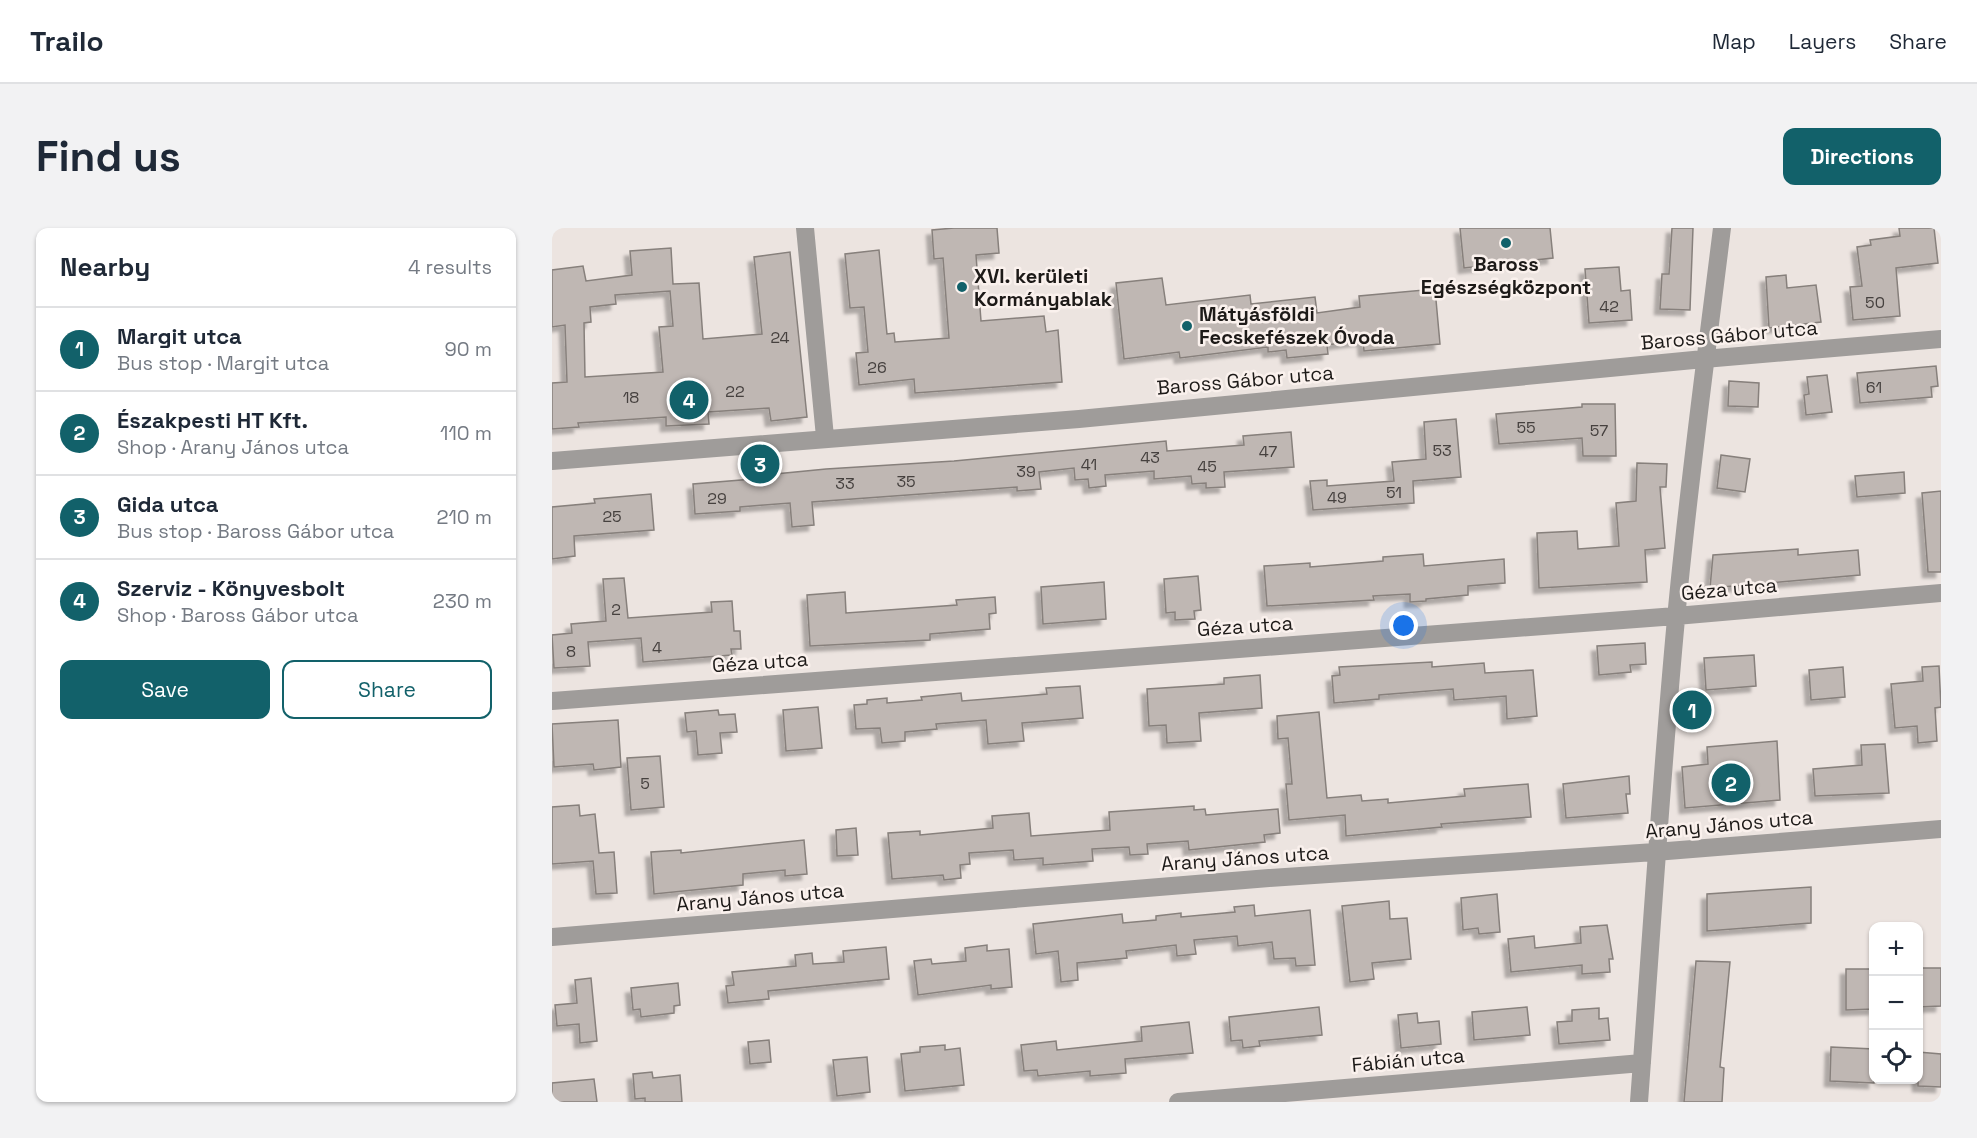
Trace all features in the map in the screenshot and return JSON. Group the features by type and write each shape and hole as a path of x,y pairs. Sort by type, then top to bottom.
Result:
{"street":[{"path":"805,228 825,437"},
{"path":"1639,1102 1655,852 1676,616 1704,359 1722,228"},
{"name":"Baross Gábor utca","path":"552,461 825,437 1090,418 1704,359 1941,339"},
{"name":"Géza utca","path":"552,701 1676,616 1941,593"},
{"name":"Arany János utca","path":"552,937 1269,878 1655,852 1941,829"},
{"name":"Fábián utca","path":"1178,1102 1642,1063"}],"building":[{"name":"XVI. kerületi Kormányablak","path":"997,228 999,253 976,255 981,321 1044,316 1046,332 1058,330 1062,382 915,393 914,379 859,385 856,353 868,352 864,307 850,308 845,254 879,250 887,334 894,333 895,342 949,338 943,258 934,259 932,230"},
{"name":"Baross Egészségközpont","path":"1460,228 1550,228 1553,258 1464,268"},
{"path":"1672,228 1693,228 1690,310 1660,309 1662,274 1669,274"},
{"path":"1899,228 1934,228 1938,263 1896,268 1900,316 1853,320 1850,287 1862,286 1857,247 1871,245 1870,240 1900,236"},
{"path":"671,248 673,284 699,283 703,339 762,334 754,257 790,252 807,417 771,421 769,408 708,412 709,424 666,426 666,417 578,423 579,427 552,429 552,383 567,382 565,325 552,327 552,270 583,266 586,281 632,275 630,251","holes":["670,291 673,326 659,327 663,372 585,377 584,323 591,322 590,307 616,304 615,295"]},
{"path":"1619,267 1621,291 1630,290 1632,320 1589,323 1585,269"},
{"path":"1786,275 1787,288 1816,285 1821,322 1769,328 1766,277"},
{"path":"1162,278 1166,305 1250,295 1251,304 1315,297 1317,313 1360,307 1359,296 1435,289 1440,344 1364,351 1363,340 1327,345 1328,354 1287,358 1286,350 1268,352 1268,347 1180,358 1179,352 1124,359 1116,283"},
{"path":"1936,366 1938,386 1931,387 1932,397 1860,403 1857,373"},
{"path":"1827,375 1832,412 1806,415 1804,395 1809,394 1807,377"},
{"path":"1729,381 1759,383 1758,407 1728,406"},
{"path":"1582,404 1615,404 1616,456 1583,456 1582,438 1499,444 1496,414 1582,407"},
{"path":"1456,419 1461,477 1413,481 1414,503 1313,510 1310,481 1327,480 1327,486 1394,481 1392,462 1426,459 1424,422"},
{"path":"1291,432 1294,467 1224,472 1225,487 1206,488 1206,483 1192,484 1191,476 1154,479 1154,471 1105,475 1106,486 1089,488 1088,479 1075,480 1074,468 1039,472 1041,489 1017,491 1017,487 812,502 814,525 792,527 790,503 740,507 740,511 695,514 693,484 765,478 765,475 826,469 954,461 1166,441 1167,451 1244,445 1243,436"},
{"path":"1721,455 1750,459 1745,492 1717,488"},
{"path":"1637,463 1667,464 1666,487 1660,487 1665,548 1645,550 1647,582 1539,588 1537,533 1577,531 1578,549 1619,546 1616,503 1636,501"},
{"path":"1904,472 1905,493 1857,497 1855,476"},
{"path":"1941,491 1941,572 1928,572 1922,493"},
{"path":"651,494 654,530 574,536 575,556 552,559 552,507 595,503 594,499"},
{"path":"1798,549 1798,555 1858,550 1860,575 1710,588 1713,555"},
{"path":"1423,554 1424,566 1504,559 1505,583 1468,586 1468,595 1426,599 1426,601 1410,602 1410,594 1373,596 1374,600 1267,606 1264,566 1310,563 1310,567 1383,561 1383,557"},
{"path":"1198,576 1201,610 1194,611 1195,619 1175,620 1175,612 1166,613 1164,579"},
{"path":"624,578 628,618 712,612 711,602 732,601 734,631 740,631 741,649 731,649 732,655 643,662 641,638 588,642 590,666 554,668 552,635 572,633 571,624 606,621 603,579"},
{"path":"1104,582 1106,619 1043,624 1041,587"},
{"path":"845,592 846,613 957,605 956,600 995,597 996,613 989,614 990,629 930,634 930,640 810,646 807,595"},
{"path":"1645,643 1646,664 1630,665 1631,672 1599,675 1597,646"},
{"path":"1754,655 1756,686 1706,690 1704,658"},
{"path":"1432,662 1432,667 1484,663 1485,673 1533,670 1537,716 1507,719 1506,696 1454,700 1453,689 1379,695 1379,699 1334,703 1332,676 1340,675 1339,667"},
{"path":"1939,666 1941,707 1935,708 1937,741 1918,743 1917,726 1895,728 1891,684 1923,681 1922,667"},
{"path":"1843,667 1845,697 1811,700 1809,670"},
{"path":"1260,675 1262,708 1199,713 1201,741 1167,743 1166,725 1149,726 1147,689 1224,684 1224,678"},
{"path":"1080,686 1083,718 1022,723 1024,741 988,744 986,720 936,724 937,729 905,732 905,741 882,743 880,728 856,729 854,705 867,704 867,700 887,698 887,703 961,693 962,701 1047,694 1046,688"},
{"path":"818,707 822,748 786,751 783,710"},
{"path":"718,710 719,715 735,714 737,732 720,733 722,753 698,755 696,731 687,732 685,713"},
{"path":"1319,712 1327,798 1361,795 1362,801 1388,799 1388,803 1465,796 1464,789 1528,784 1531,817 1441,824 1442,827 1346,836 1345,815 1289,820 1286,784 1292,784 1288,738 1278,739 1277,716"},
{"path":"618,720 621,767 594,770 593,764 554,767 552,724"},
{"path":"1777,741 1780,800 1685,808 1682,767 1708,764 1707,747"},
{"path":"1885,744 1889,793 1815,796 1813,769 1862,765 1861,745"},
{"path":"660,756 664,807 631,810 627,758"},
{"path":"1629,776 1630,794 1626,794 1628,813 1566,818 1563,784"},
{"path":"579,805 580,816 595,814 599,853 614,852 617,893 596,894 593,861 552,864 552,807"},
{"path":"1194,806 1194,810 1205,809 1206,815 1278,809 1280,833 1264,835 1265,842 1189,850 1188,841 1147,844 1148,854 1130,855 1129,847 1092,849 1093,861 1043,865 1043,858 1014,860 1013,850 969,853 970,864 960,865 961,878 944,880 943,875 892,879 888,833 920,831 920,835 993,828 992,816 1029,813 1031,836 1110,830 1109,812"},
{"path":"856,828 858,855 837,856 836,830"},
{"path":"804,840 807,874 785,876 785,870 743,874 743,885 654,894 651,852 681,850 681,853"},
{"path":"1811,887 1811,923 1707,931 1707,894"},
{"path":"1497,894 1500,932 1479,934 1478,928 1463,930 1461,898"},
{"path":"1389,901 1390,919 1407,918 1411,959 1372,963 1374,979 1350,982 1342,906"},
{"path":"1254,905 1255,916 1310,910 1315,965 1296,966 1295,958 1274,959 1272,942 1238,946 1237,936 1194,940 1196,954 1177,956 1176,945 1126,951 1127,958 1077,963 1078,980 1061,982 1058,951 1036,954 1033,924 1122,914 1123,923 1156,920 1156,916 1181,913 1181,917 1235,912 1234,907"},
{"path":"1607,925 1613,959 1609,959 1610,972 1582,974 1582,965 1511,972 1508,939 1534,936 1535,948 1581,943 1580,927"},
{"path":"987,945 987,951 1009,949 1012,987 991,989 991,985 918,995 914,961 931,959 932,964 966,961 965,948"},
{"path":"886,947 889,979 768,991 769,999 728,1003 726,986 734,985 732,972 796,966 795,955 812,953 813,964 844,962 843,951"},
{"path":"1696,961 1730,962 1720,1067 1724,1068 1722,1102 1684,1102"},
{"path":"1923,968 1941,968 1941,1006 1923,1007"},
{"path":"1846,969 1869,969 1869,1009 1846,1010"},
{"path":"591,978 597,1041 580,1043 579,1024 557,1026 555,1005 577,1003 575,980"},
{"path":"678,983 680,1005 674,1006 674,1013 641,1017 640,1009 633,1010 631,988"},
{"path":"1319,1007 1322,1035 1259,1041 1260,1046 1243,1048 1242,1040 1231,1041 1229,1017"},
{"path":"1527,1007 1530,1035 1474,1040 1472,1012"},
{"path":"1599,1008 1599,1019 1608,1018 1610,1040 1559,1044 1557,1022 1572,1021 1572,1010"},
{"path":"1417,1013 1418,1023 1439,1021 1441,1044 1401,1048 1398,1015"},
{"path":"1189,1022 1193,1053 1125,1059 1126,1073 1090,1076 1090,1071 1038,1076 1037,1070 1024,1071 1021,1045 1056,1041 1057,1050 1142,1041 1141,1027"},
{"path":"769,1040 771,1062 750,1064 748,1042"},
{"path":"945,1045 945,1050 960,1048 964,1085 905,1091 901,1054 920,1052 920,1047"},
{"path":"1831,1047 1869,1049 1869,1083 1830,1081"},
{"path":"1923,1052 1941,1054 1941,1087 1918,1086 1918,1084 1923,1084"},
{"path":"867,1057 870,1092 837,1096 833,1060"},
{"path":"652,1072 653,1078 680,1075 682,1102 645,1102 645,1098 635,1099 633,1074"},
{"path":"594,1079 597,1102 552,1102 552,1083"}],"place":[{"name":"Baross Egészségközpont","path":"1506,243"},
{"name":"XVI. kerületi Kormányablak","path":"962,287"},
{"name":"Mátyásföldi Fecskefészek Óvoda","path":"1187,326"},
{"name":"Szerviz - Könyvesbolt","path":"689,400"},
{"name":"Gida utca","path":"760,464"},
{"name":"Margit utca","path":"1692,710"},
{"name":"Északpesti HT Kft.","path":"1731,783"}]}
